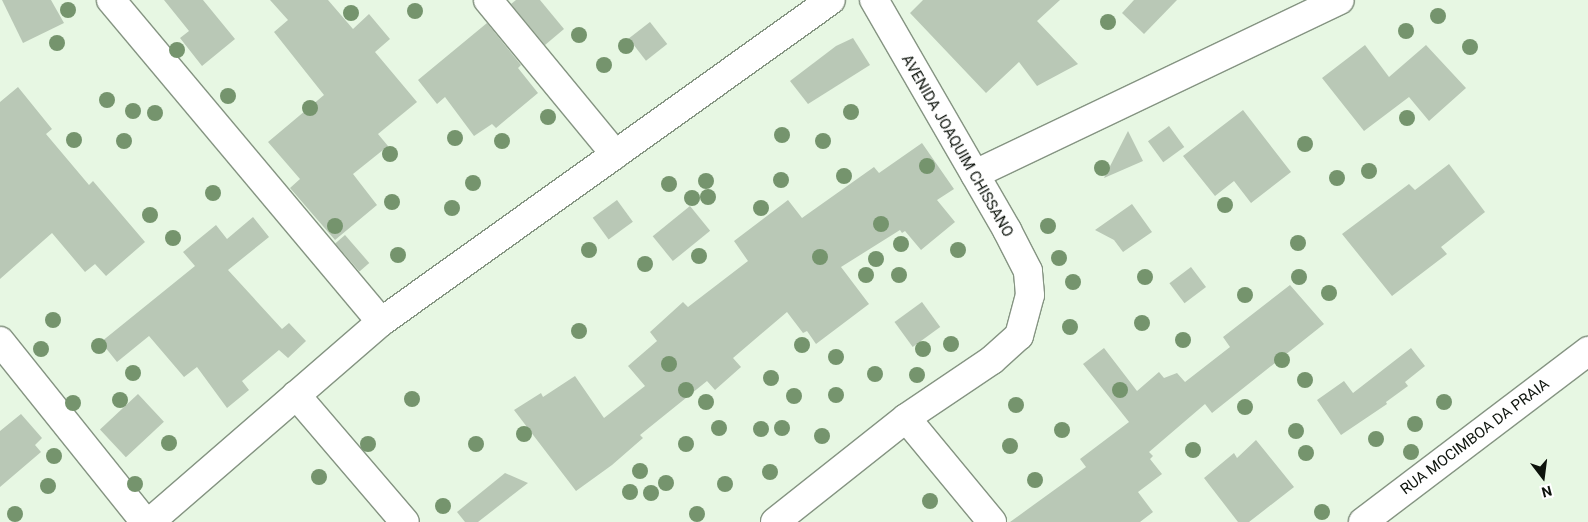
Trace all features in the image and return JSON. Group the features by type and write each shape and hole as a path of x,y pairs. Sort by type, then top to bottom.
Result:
{"street":[{"path":"111,0 381,322"},
{"path":"488,0 615,154"},
{"path":"150,522 381,322 831,0"},
{"name":"AVENIDA JOAQUIM CHISSANO","path":"874,0 975,174 1028,271 1030,295 1019,336 992,360 906,418"},
{"path":"975,174 1300,8 1340,0"},
{"path":"0,341 145,522"},
{"name":"RUA MOCIMBOA DA PRAIA","path":"1362,522 1588,351"},
{"path":"296,396 405,522"},
{"path":"775,522 906,418 992,522"}],"building":[{"path":"2,0 51,0 64,23 23,43"},
{"path":"164,0 203,0 235,39 202,66 180,38 189,31"},
{"path":"270,0 328,0 353,29 369,14 390,39 375,52 417,102 378,134 388,146 353,174 377,205 335,240 290,188 300,179 268,142 324,95 274,32 288,20"},
{"path":"516,0 540,0 564,29 545,45 511,4"},
{"path":"923,0 1060,0 1037,21 1078,64 1037,86 1019,62 986,93 910,13"},
{"path":"1134,0 1177,0 1144,34 1122,13"},
{"path":"650,22 667,44 646,61 629,39"},
{"path":"487,23 521,65 518,68 538,93 496,128 492,124 474,136 445,97 437,104 418,80"},
{"path":"853,38 870,65 808,104 790,81 836,46"},
{"path":"1365,45 1389,77 1426,45 1466,88 1429,121 1409,97 1364,131 1322,78"},
{"path":"18,87 52,129 46,134 89,185 93,181 145,242 106,276 95,264 85,272 52,233 0,279 0,102"},
{"path":"1243,110 1291,172 1251,203 1234,181 1215,196 1183,156"},
{"path":"1169,126 1184,147 1163,162 1148,141"},
{"path":"1128,131 1143,161 1104,178"},
{"path":"922,143 954,189 937,200 955,222 921,250 905,231 902,233 900,230 841,267 869,304 816,344 807,331 803,333 787,312 733,358 741,367 715,390 707,381 640,435 643,438 612,465 576,491 514,410 541,393 543,397 575,376 604,418 645,386 628,366 657,341 650,332 683,302 688,307 748,261 734,241 788,200 802,218 874,167 879,173"},
{"path":"1449,164 1485,212 1441,247 1447,254 1392,296 1342,234 1409,184 1415,190"},
{"path":"617,200 633,222 609,239 593,218"},
{"path":"1132,204 1152,232 1123,252 1114,240 1095,230"},
{"path":"690,206 710,231 673,261 653,236"},
{"path":"253,217 269,237 228,270 282,329 289,323 306,341 288,358 279,350 242,381 249,390 227,408 197,367 184,377 149,336 117,362 101,342 195,266 183,252 216,225 227,239"},
{"path":"345,235 369,263 359,271 335,244"},
{"path":"1191,267 1206,287 1184,303 1169,283"},
{"path":"1290,285 1324,324 1212,413 1205,404 1149,452 1153,456 1150,459 1162,474 1138,492 1153,512 1140,522 1010,522 1086,467 1080,459 1129,422 1083,364 1104,348 1137,391 1159,372 1164,378 1177,373 1185,382 1230,347 1223,337"},
{"path":"922,302 940,327 913,347 894,322"},
{"path":"1411,348 1425,366 1405,382 1408,386 1386,402 1387,404 1341,435 1317,400 1344,381 1353,393"},
{"path":"138,394 164,422 126,457 100,429"},
{"path":"21,414 42,438 35,445 41,452 0,487 0,431"},
{"path":"1256,440 1294,487 1249,522 1238,522 1204,478 1234,453 1237,458"},
{"path":"505,473 528,483 478,522 465,522 457,512"}]}
